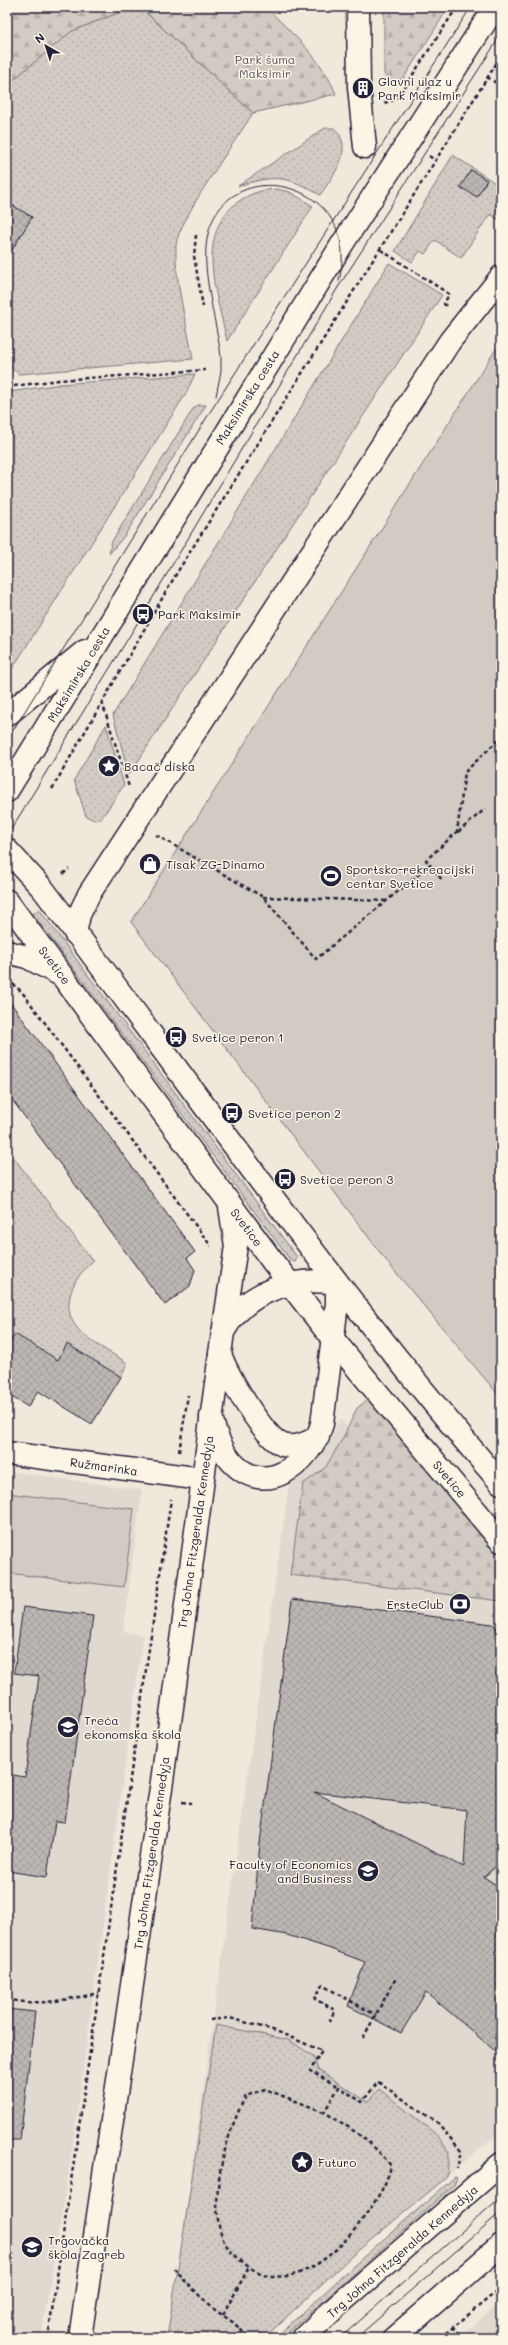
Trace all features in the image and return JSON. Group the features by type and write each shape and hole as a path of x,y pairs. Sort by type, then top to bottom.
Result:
{"main road":[{"path":"358,7 359,87 365,147"},
{"name":"Maksimirska cesta","path":"7,792 336,252 495,7"},
{"path":"75,933 79,915 89,894 450,341 495,299 501,277"},
{"path":"7,715 72,663 104,631"},
{"path":"7,850 31,874 269,1195 337,1283 408,1372 501,1483"},
{"name":"Svetice","path":"7,901 229,1204 290,1284 332,1338 501,1541"},
{"path":"7,952 27,957 64,977"},
{"path":"224,1332 230,1299 236,1246 229,1204"},
{"name":"Trg Johna Fitzgeralda Kennedyja","path":"80,2338 162,1781 202,1479 224,1332 230,1319 249,1303 271,1290 290,1284 308,1281 337,1283"},
{"path":"211,1417 220,1446 231,1461 252,1475 269,1476 283,1473 305,1458 318,1437 325,1411 337,1304 337,1283"},
{"path":"220,1354 226,1370 238,1392 274,1439 289,1446 308,1443 318,1437"},
{"name":"Ružmarinka","path":"7,1453 202,1479"},
{"name":"Trg Johna Fitzgeralda Kennedyja","path":"303,2338 337,2306 501,2164"},
{"path":"394,2338 501,2245"}],"path":[{"path":"382,104 397,99 457,7"},
{"path":"52,789 178,571 501,56"},
{"path":"487,78 501,86"},
{"path":"429,156 435,160"},
{"path":"196,235 194,256 203,307"},
{"path":"380,250 449,294 444,304 449,308"},
{"path":"7,387 59,380 205,370"},
{"path":"102,702 132,795"},
{"path":"457,832 465,772 501,737"},
{"path":"443,881 426,860 485,809"},
{"path":"156,835 263,897 316,959 390,901 430,866"},
{"path":"63,874 69,869"},
{"path":"263,897 390,901"},
{"path":"7,979 22,992 179,1205 214,1249"},
{"path":"178,1456 188,1394"},
{"path":"48,2338 172,1491"},
{"path":"363,2038 396,1978"},
{"path":"329,2022 335,2010 315,1999 322,1985 376,2015"},
{"path":"7,1999 24,2003 52,2002 99,1993"},
{"path":"210,2020 230,2018 276,2031 322,2051 310,2071 362,2102 378,2082 438,2123 461,2151 457,2170"},
{"path":"324,2112 339,2087"},
{"path":"264,2089 324,2112 360,2135 384,2157 391,2166 389,2175 377,2200 340,2247 324,2260 293,2276 274,2277 249,2267 230,2252 221,2234 217,2209 221,2168 236,2114 246,2096 264,2089"},
{"path":"223,2315 249,2267"},
{"path":"174,2268 208,2305 223,2315 249,2338"},
{"path":"440,2338 501,2288"},
{"path":"452,2327 462,2338"}],"shaded area":[{"name":"Faculty of Economics and Business","path":"340,1419 501,1611 501,2131 354,2254 264,2338 173,2302 290,1478 306,1468 319,1457 330,1441"},
{"name":"Treća ekonomska škola","path":"7,1471 142,1490 123,1632 143,1635 71,2157 41,2338 7,2338"},
{"path":"501,2301 501,2338 459,2338"}],"green space":[{"path":"7,7 133,7 72,31 7,85"},
{"path":"133,7 140,7 253,113 197,199 179,233 176,245 179,287 193,359 19,374 7,365 7,258 32,217 7,202 7,85 72,31"},
{"name":"Park šuma Maksimir","path":"140,7 266,7 315,58 330,81 336,94 253,113"},
{"path":"384,7 449,7 403,79 387,82 384,73"},
{"path":"325,128 334,128 340,136 343,145 343,153 336,171 320,195 289,180 280,179 261,180 238,186"},
{"path":"453,155 501,187 501,221 490,214 461,258 435,240 425,254 420,251 412,262 395,251"},
{"path":"276,189 290,192 313,206 227,341 212,270 212,252 215,235 222,219 239,201 254,193"},
{"path":"389,263 442,295 129,775 113,715"},
{"name":"Sportsko-rekreacijski centar Svetice","path":"496,349 501,353 501,1398 388,1263 131,922"},
{"path":"195,374 185,395 7,677 7,397 10,392 61,384"},
{"path":"198,405 206,405 125,535 109,554 111,543 193,409"},
{"path":"106,725 124,785 101,819 94,820 86,816 74,780"},
{"path":"39,909 297,1257 295,1262 291,1261 33,914"},
{"path":"14,1158 93,1261 86,1267 75,1283 69,1301 69,1310 77,1328 82,1333 94,1343 127,1363 121,1377 67,1345 58,1360 7,1348 7,1162"},
{"path":"369,1399 501,1553 501,1601 290,1575 303,1484 325,1468 343,1438 357,1408"},
{"path":"7,1493 134,1509 124,1587 7,1573"},
{"path":"216,2025 289,2040 313,2056 318,2070 368,2102 379,2089 437,2135 449,2152 447,2177 354,2254 264,2338 167,2338"},
{"path":"455,2177 457,2178 454,2185 282,2338 275,2338 360,2260"}],"building":[{"path":"471,170 487,180 477,197 460,187"},
{"path":"7,202 32,217 7,258"},
{"path":"7,998 195,1252 187,1258 195,1270 190,1286 165,1305 7,1093"},
{"path":"15,1334 58,1360 67,1344 121,1377 92,1424 38,1391 28,1407 7,1394 7,1348"},
{"path":"292,1599 493,1624 501,1634 501,1862 484,1877 501,1888 501,2056 426,1992 401,2033 348,2006 365,1962 287,1935 252,1929 260,1843","holes":["314,1792 467,1810 464,1867"]},
{"path":"23,1607 93,1616 65,1822 55,1821 47,1877 7,1871 7,1774 25,1777 39,1676 14,1673"},
{"path":"7,2009 35,2012 20,2140 7,2140"}],"tram line":[{"path":"7,740 212,409 471,7"},
{"path":"7,836 143,614 337,289 501,35"},
{"path":"216,396 221,371 221,357 210,298 206,267 206,252 207,239 218,211 238,193 263,186 289,188 313,199 332,219 341,246 339,281"},
{"path":"340,2338 501,2197"},
{"path":"356,2338 501,2212"}],"place":[{"name":"Glavni ulaz u Park Maksimir","path":"363,88"},
{"name":"Park Maksimir","path":"143,614"},
{"name":"Bacač diska","path":"109,766"},
{"name":"Tisak ZG-Dinamo","path":"150,864"},
{"name":"Sportsko-rekreacijski centar Svetice","path":"331,876"},
{"name":"Svetice peron 1","path":"176,1037"},
{"name":"Svetice peron 2","path":"232,1113"},
{"name":"Svetice peron 3","path":"285,1179"},
{"name":"ErsteClub","path":"460,1604"},
{"name":"Treća ekonomska škola","path":"68,1727"},
{"name":"Faculty of Economics and Business","path":"368,1871"},
{"name":"Futuro","path":"302,2162"},
{"name":"Trgovačka škola Zagreb","path":"32,2247"}]}
